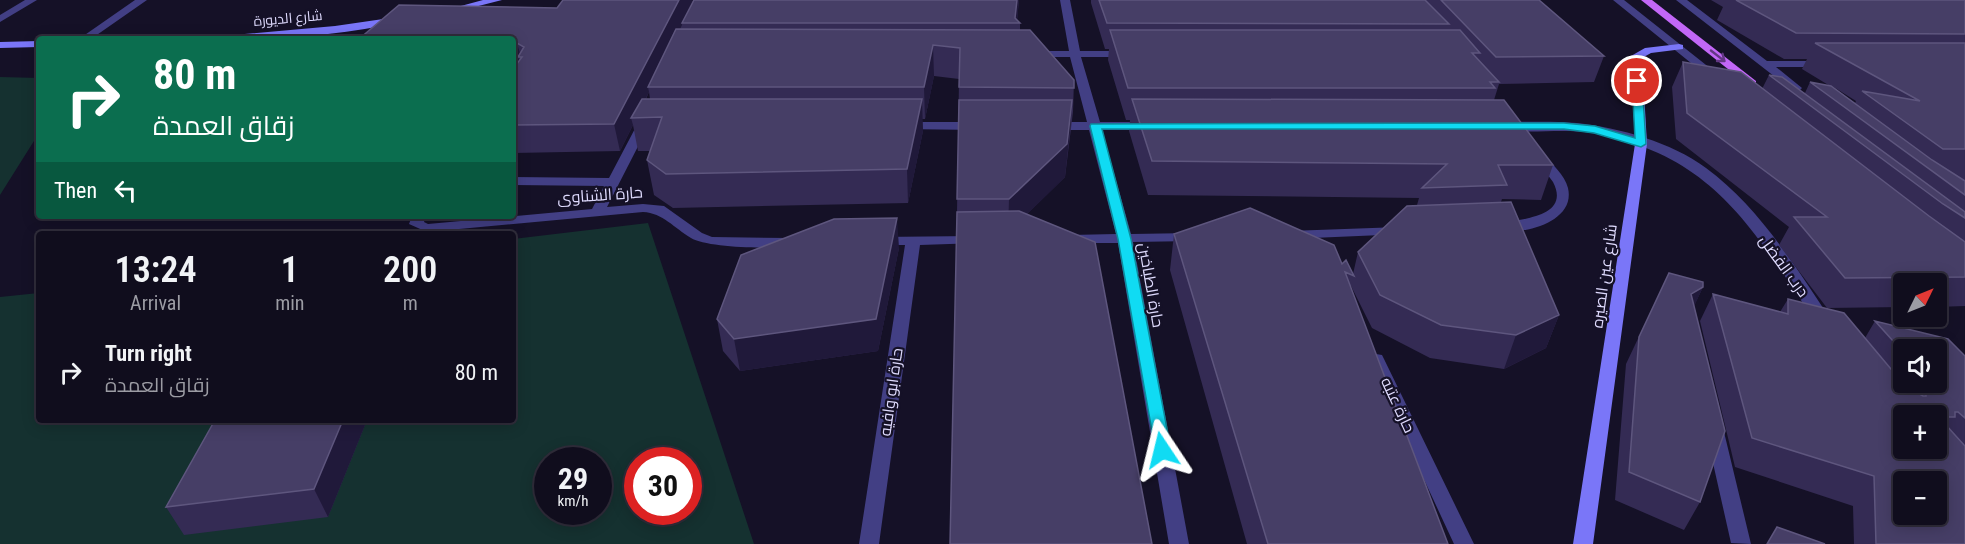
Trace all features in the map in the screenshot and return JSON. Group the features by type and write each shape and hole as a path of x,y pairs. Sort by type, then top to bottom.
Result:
{"main road":[{"path":"1646,0 1763,92"}],"street":[{"path":"0,19 32,0"},
{"path":"88,36 142,0"},
{"path":"437,13 497,0"},
{"name":"حارة الطباخين","path":"1065,0 1075,54 1125,239 1179,544"},
{"path":"1618,0 1722,83"},
{"path":"1681,0 1810,99"},
{"name":"شارع الديورة","path":"256,36 335,29 404,19"},
{"path":"0,45 36,44"},
{"name":"شارع عين الصيره","path":"1583,544 1641,144 1636,56 1649,50 1679,47"},
{"path":"1016,54 1147,54"},
{"path":"1764,64 1835,64"},
{"path":"598,211 612,182 649,125 652,105"},
{"path":"1491,227 1542,221 1557,211 1563,198 1560,184 1501,108"},
{"path":"893,126 988,126"},
{"path":"1036,126 1165,126"},
{"name":"درب الفضل","path":"1492,126 1579,127 1641,144 1680,159 1702,171 1736,204 1834,336"},
{"path":"516,181 612,182"},
{"name":"حارة الشناوى","path":"418,219 416,224 427,228 598,211 659,210 697,236 710,241 811,242"},
{"path":"1271,235 1410,231"},
{"path":"1317,234 1327,255"},
{"path":"1054,239 1204,237"},
{"path":"868,241 984,240"},
{"name":"حارة ابو وافيه","path":"869,544 913,241"},
{"name":"حارة عتبه","path":"1368,341 1464,544"},
{"path":"1709,409 1740,544"}],"green space":[{"path":"0,77 36,78 36,138 0,195"},
{"path":"648,223 754,544 0,544 0,297 36,293 36,423 516,423 516,239"}],"building":[{"path":"563,0 679,0 614,124 516,125 516,65 522,57 518,57 524,47 516,43 516,36 363,36 399,5 557,8"},
{"path":"694,0 1017,0 1015,18 1020,23 682,23"},
{"path":"1099,0 1425,0 1449,24 1107,23"},
{"path":"1441,0 1539,0 1604,56 1496,57"},
{"path":"1736,0 1965,0 1965,34 1796,33"},
{"path":"676,29 1030,30 1074,80 1074,88 959,87 960,48 933,45 924,87 648,87"},
{"path":"1110,30 1460,30 1480,53 1472,53 1499,82 1490,82 1495,88 1128,88"},
{"path":"1815,43 1965,43 1965,149 1943,149 1862,91 1920,101"},
{"path":"1683,62 1741,72 1965,242 1965,277 1947,277 1947,273 1893,273 1893,278 1845,278 1794,217 1827,217 1687,113"},
{"path":"1769,75 1782,77 1965,212 1965,218 1943,204"},
{"path":"1810,82 1831,86 1932,160 1965,181 1965,195"},
{"path":"642,99 922,99 907,169 666,174 647,160 662,117 631,118"},
{"path":"1132,99 1504,100 1553,165 1498,165 1507,185 1422,188 1447,164 1152,161"},
{"path":"959,100 1072,100 1067,144 1009,199 957,199"},
{"path":"1511,202 1559,315 1516,335 1441,325 1380,295 1358,252 1407,206"},
{"path":"1250,208 1334,245 1342,264 1346,260 1354,276 1345,272 1448,544 1268,544 1174,234"},
{"path":"1019,211 1095,242 1152,544 950,544 957,212"},
{"path":"897,218 876,319 734,339 717,319 741,255 834,219"},
{"path":"1669,273 1703,282 1703,287 1691,294 1725,431 1700,502 1629,472 1639,337"},
{"path":"1713,294 1788,314 1788,299 1844,313 1893,371 1893,393 1917,393 1926,396 1926,393 1947,393 1947,339 1893,339 1893,341 1875,321 1948,339 1965,356 1965,418 1958,412 1955,412 1955,417 1947,417 1947,405 1893,405 1893,459 1947,459 1947,426 1965,446 1965,544 1876,544 1874,476 1752,438"},
{"path":"213,423 342,423 314,489 166,507"},
{"path":"1777,527 1825,544 1767,544"}],"route":[{"path":"1162,450 1125,239 1095,126 1564,126 1595,130 1641,144 1637,81"}]}
